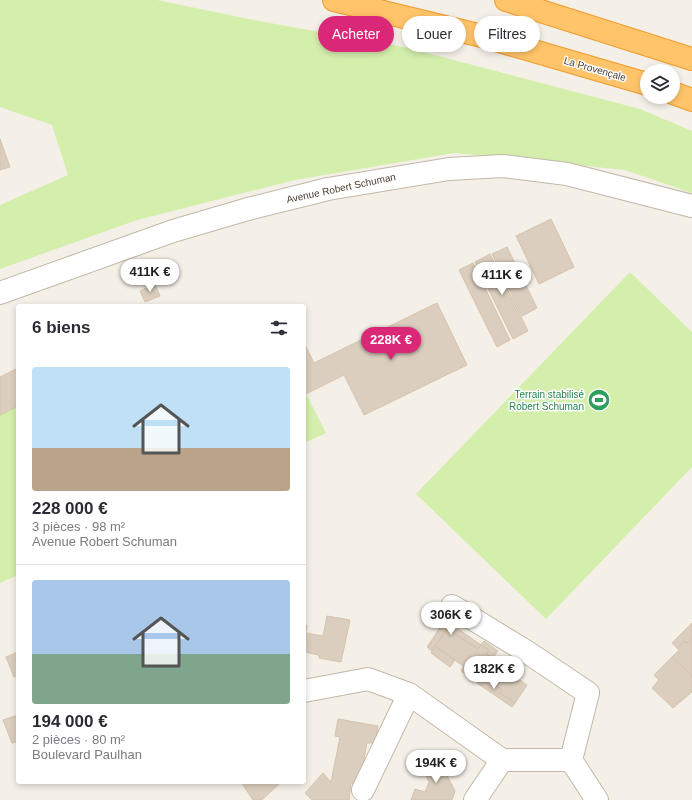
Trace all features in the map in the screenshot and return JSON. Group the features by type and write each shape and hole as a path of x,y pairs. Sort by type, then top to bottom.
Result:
{"highway":[{"name":"La Provençale","path":"334,0 482,36 640,82"},
{"path":"506,0 692,59"},
{"path":"680,96 692,100"}],"street":[{"name":"Avenue Robert Schuman","path":"0,293 173,231 248,209 328,189 448,169 503,166 567,174 692,206"},
{"path":"452,606 527,652 588,693 570,760 597,799 596,800"},
{"path":"306,691 368,679 409,694 502,760 570,760"},
{"path":"363,790 409,694"},
{"path":"474,800 502,760"}],"green space":[{"path":"0,0 157,0 318,32 318,52 394,52 394,45 402,47 402,52 423,52 640,109 692,131 692,193 625,170 454,153 295,180 137,220 0,269 0,205 68,175 52,125 0,107"},
{"name":"Terrain stabilisé Robert Schuman","path":"630,272 692,332 692,467 546,619 416,494"},
{"path":"306,394 326,433 306,442"},
{"path":"16,407 16,576 0,583 0,415"}],"building":[{"path":"0,139 10,167 0,170"},
{"path":"551,219 574,267 539,284 516,236"},
{"path":"507,247 537,308 522,316 492,254"},
{"path":"490,254 528,331 513,339 475,262"},
{"path":"473,263 510,340 497,347 459,270"},
{"path":"155,284 160,296 145,302 140,291"},
{"path":"437,303 467,365 364,415 344,375 306,394 306,347 314,363"},
{"path":"16,369 16,407 0,415 0,377"},
{"path":"327,616 350,620 341,662 319,658 319,655 306,652 306,633 323,636"},
{"path":"445,620 481,645 478,649 447,629 432,651 427,647"},
{"path":"692,623 692,638 687,643 684,641 677,648 672,643"},
{"path":"447,629 478,649 481,645 489,650 486,654 493,658 480,678 435,646"},
{"path":"692,638 692,676 672,657 679,650 677,648 684,641 687,643"},
{"path":"484,641 498,651 493,658 486,654 489,650 481,645"},
{"path":"435,646 455,660 450,667 431,653"},
{"path":"16,653 16,676 14,677 6,657"},
{"path":"672,657 692,676 692,692 673,708 652,688 659,680 654,675"},
{"path":"491,661 527,685 515,703 500,693 502,690 482,676"},
{"path":"464,666 474,673 471,678 461,671"},
{"path":"482,676 502,690 500,693 515,703 512,707 477,683"},
{"path":"16,716 16,742 12,743 3,720"},
{"path":"338,719 378,726 375,743 367,743 359,785 351,783 349,800 312,800 305,793 323,773 331,782 340,737 335,736"},
{"path":"438,758 455,791 452,800 411,800 415,789 425,792 429,782 422,767"},
{"path":"242,784 279,784 262,800 253,800"}],"place":[{"name":"Terrain stabilisé Robert Schuman","path":"599,400"}]}
